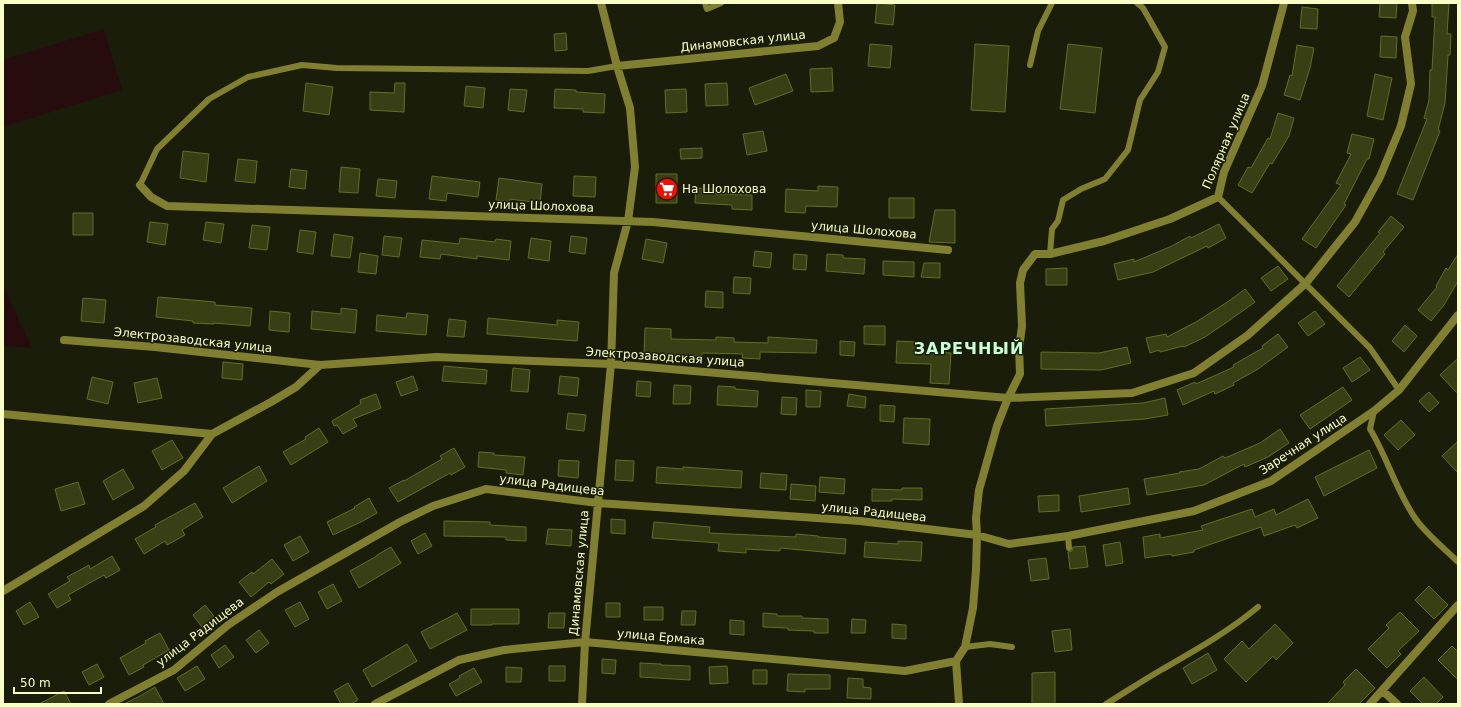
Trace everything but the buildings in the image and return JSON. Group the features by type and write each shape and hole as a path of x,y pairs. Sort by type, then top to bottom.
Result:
{"street":[{"name":"Динамовская улица","path":"582,704 585,642 611,364 614,273 628,221 635,167 630,108 617,66 602,3"},
{"name":"Динамовская улица","path":"617,66 818,46 834,38 840,22 838,3"},
{"name":"Полярная улица","path":"1008,398 1020,374 1019,350 1022,326 1020,283 1023,270 1035,254 1050,254 1104,241 1170,219 1218,197 1224,172 1262,86 1284,3"},
{"name":"Электрозаводская улица","path":"64,340 155,347 320,365 436,357 611,364 1008,398 1132,393 1194,373 1248,335 1306,283 1354,222 1380,176 1400,126 1410,84 1405,37 1413,11 1412,3"},
{"name":"улица Шолохова","path":"140,184 151,197 167,206 628,221 948,250"},
{"name":"Заречная улица","path":"977,535 1009,544 1068,536 1194,511 1271,481 1374,411 1399,390 1458,315"},
{"path":"3,590 144,506 184,471 212,434 290,390 320,365"},
{"path":"959,704 956,661 965,646 973,608 977,535 976,518 979,490 997,426 1008,398"},
{"path":"3,414 212,434"},
{"name":"улица Радищева","path":"109,704 174,670 228,625 277,592 400,522 433,506 486,489 598,503 860,521 977,535"},
{"path":"1370,704 1458,605"},
{"name":"улица Ермака","path":"375,704 459,660 504,650 585,642 905,670 956,661"},
{"path":"1383,691 1397,704"}],"lane":[{"path":"705,3 707,9 721,3"},
{"path":"1030,65 1038,31 1052,3"},
{"path":"1050,254 1052,229 1058,221 1063,200 1081,189 1105,179 1128,150 1140,100 1158,72 1165,47 1143,8 1137,3"},
{"path":"140,184 157,149 209,99 248,77 302,65 337,68 428,70 460,68 581,71 617,66"},
{"path":"1218,197 1370,348 1399,390"},
{"path":"1374,411 1370,429 1406,502 1415,518 1458,562"},
{"path":"1068,536 1069,548"},
{"path":"1106,704 1200,648 1258,607"},
{"path":"965,646 990,644 1012,647"}],"shaded area":[{"path":"104,29 122,90 3,127 3,60"},
{"path":"3,285 32,348 3,346"}],"place":[{"name":"На Шолохова","path":"667,189"}],"district":[{"name":"ЗАРЕЧНЫЙ","path":"969,348"}]}
